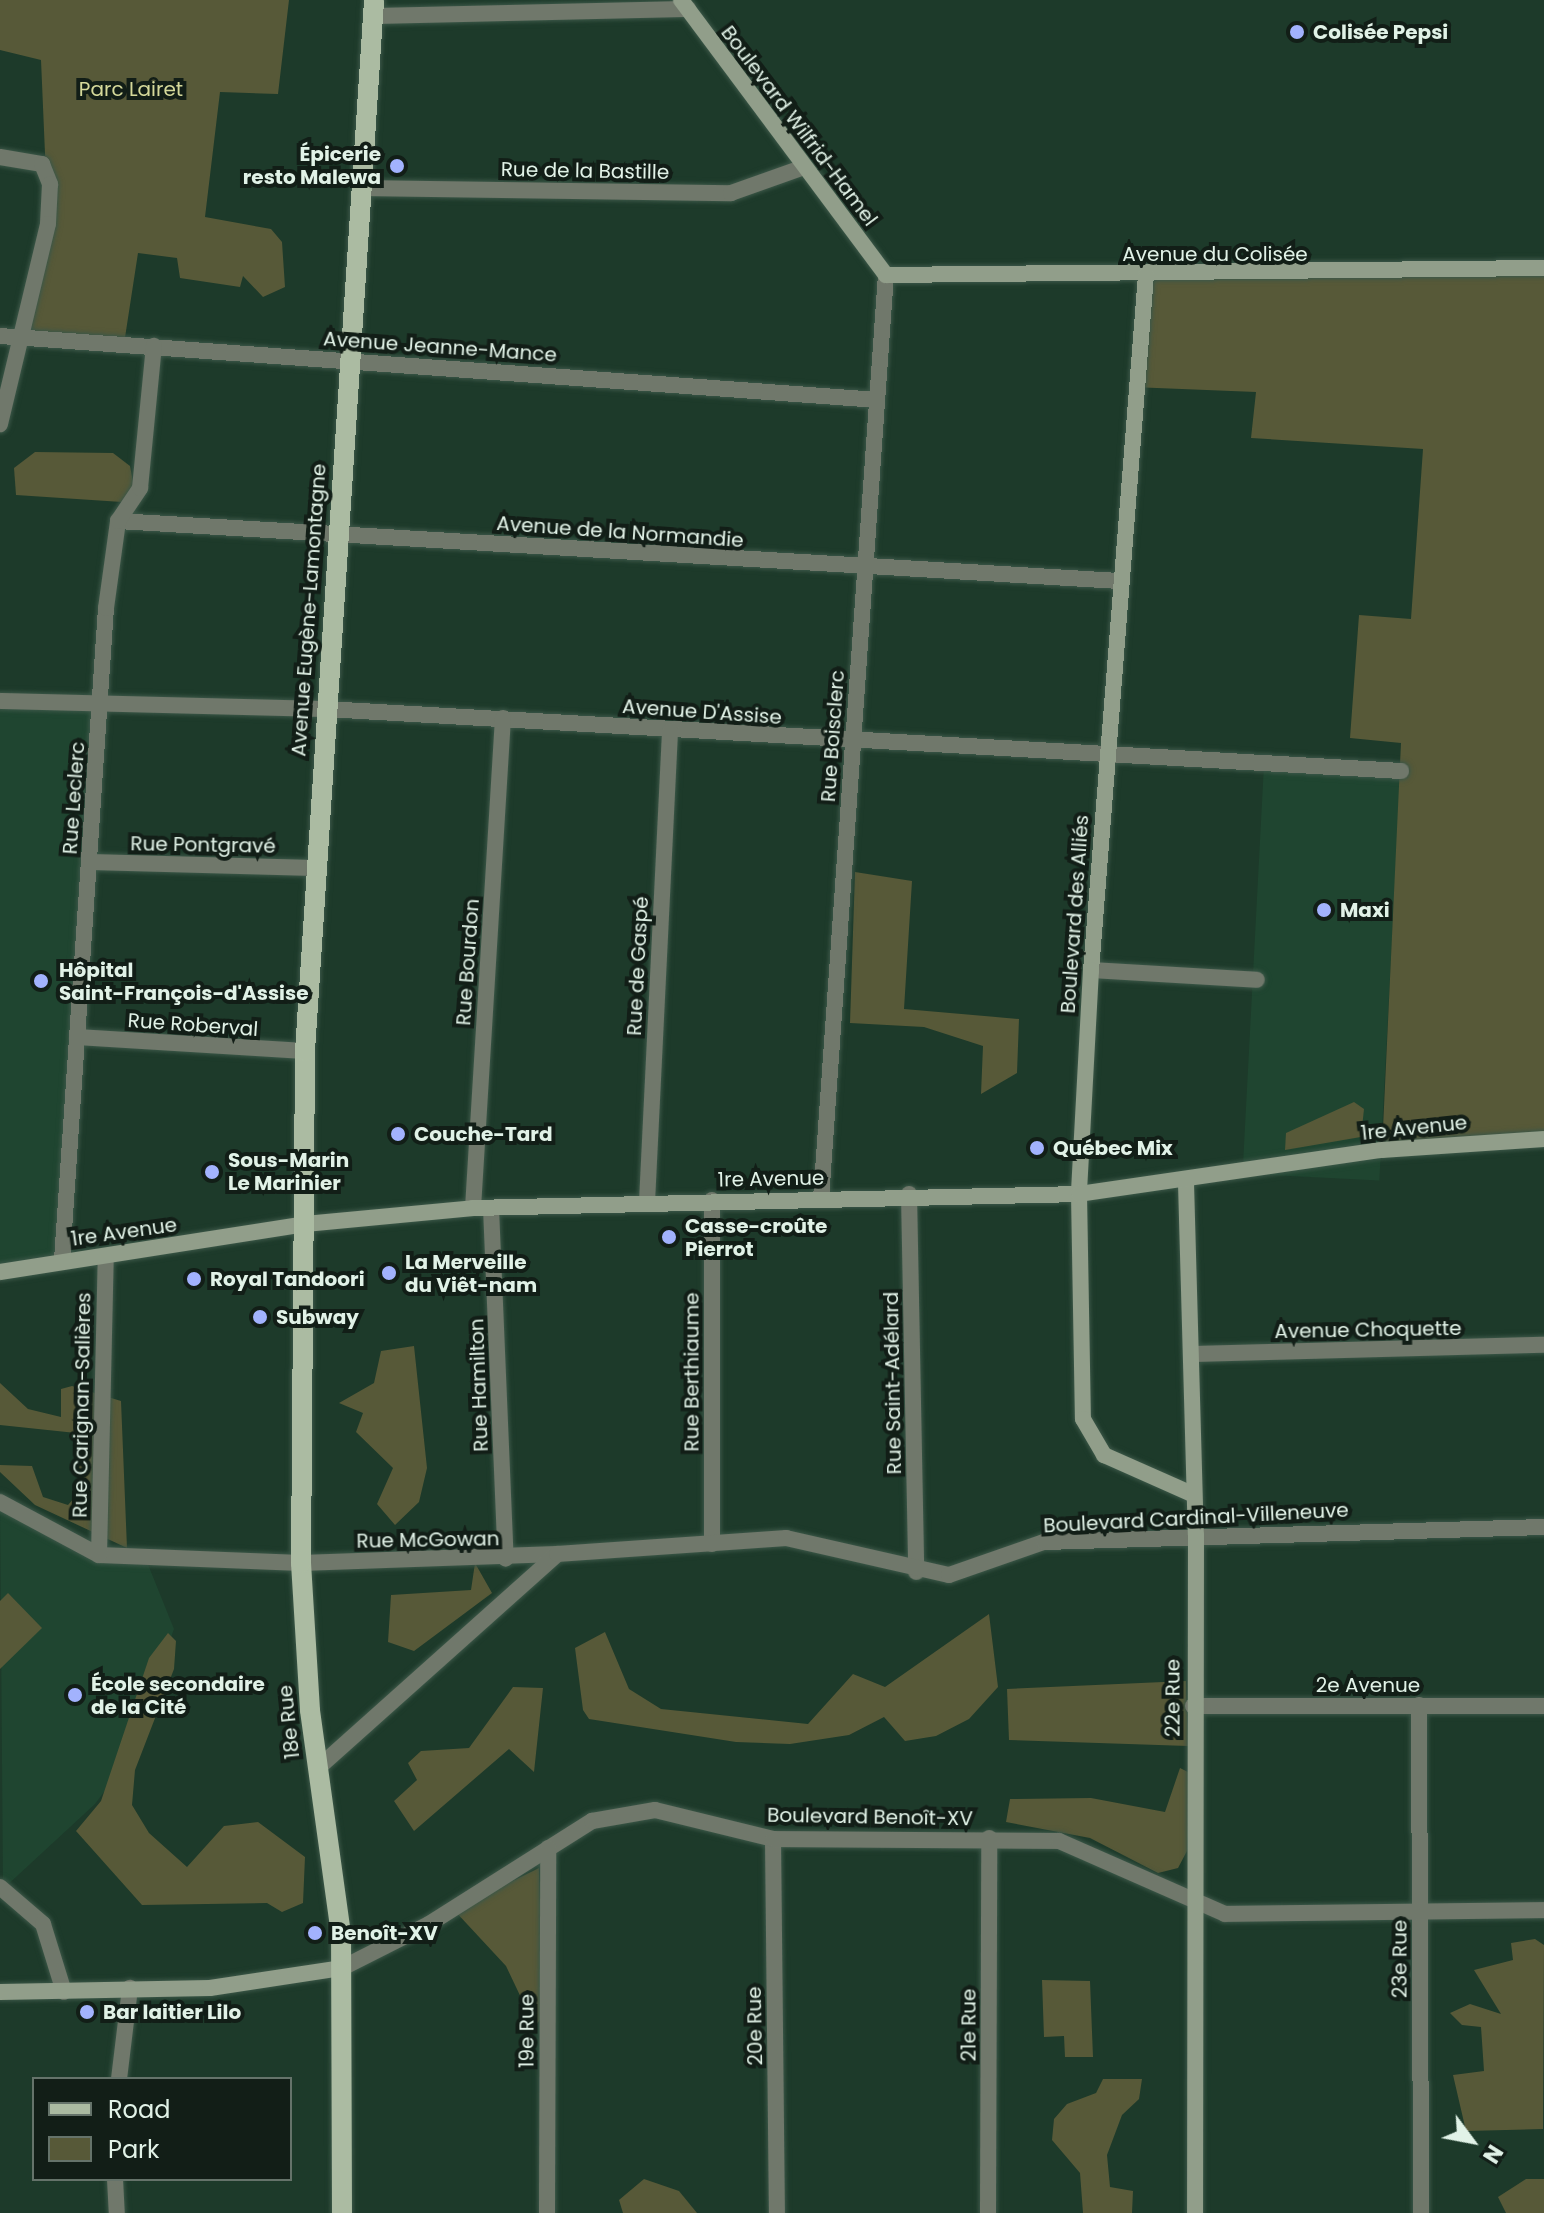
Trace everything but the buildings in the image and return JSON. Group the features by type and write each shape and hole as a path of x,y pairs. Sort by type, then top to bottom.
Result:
{"main road":[{"name":"Avenue Eugène-Lamontagne","path":"305,1224 305,1051 373,8"},
{"name":"18e Rue","path":"305,1224 301,1563 318,1768 342,1968 342,2213"}],"street":[{"path":"373,8 684,5"},
{"name":"Boulevard Wilfrid-Hamel","path":"684,5 886,275"},
{"path":"0,157 42,164 50,184 48,224 18,336 0,424"},
{"name":"Rue de la Bastille","path":"360,188 731,193 804,167"},
{"name":"Avenue du Colisée","path":"886,275 1146,275 1544,268"},
{"name":"Rue Boisclerc","path":"821,1199 886,275"},
{"name":"Boulevard des Alliés","path":"1146,275 1105,757 1091,970 1079,1194 1083,1419 1104,1455 1192,1494"},
{"name":"Avenue Jeanne-Mance","path":"0,336 350,359 877,400"},
{"name":"Rue Leclerc","path":"62,1260 101,700 118,521 140,488 154,346"},
{"name":"Avenue de la Normandie","path":"118,521 338,531 1119,581"},
{"name":"Avenue D'Assise","path":"0,701 101,700 326,709 503,718 670,732 853,739 1105,757 1401,771"},
{"name":"Rue Bourdon","path":"473,1208 503,718"},
{"name":"Rue de Gaspé","path":"647,1202 670,732"},
{"name":"Rue Pontgravé","path":"89,862 316,868"},
{"path":"1091,970 1257,980"},
{"name":"Rue Roberval","path":"77,1037 305,1051"},
{"name":"1re Avenue","path":"0,1272 305,1224 473,1208 909,1194 1079,1194 1186,1183 1382,1150 1544,1139"},
{"name":"22e Rue","path":"1186,1183 1192,1354 1192,1494 1196,1535 1193,1706 1195,2213"},
{"name":"Rue Saint-Adélard","path":"909,1194 916,1572"},
{"name":"Rue Berthiaume","path":"712,1200 712,1544"},
{"name":"Rue Hamilton","path":"491,1208 506,1559"},
{"name":"Rue Carignan-Salières","path":"99,1555 106,1256"},
{"name":"Avenue Choquette","path":"1192,1354 1544,1345"},
{"path":"0,1502 99,1555 301,1563"},
{"name":"Boulevard Cardinal-Villeneuve","path":"557,1554 786,1538 916,1572 949,1575 1044,1542 1196,1535 1544,1527"},
{"path":"318,1768 557,1554"},
{"name":"Rue McGowan","path":"301,1563 506,1559 557,1554"},
{"name":"23e Rue","path":"1419,1705 1421,2213"},
{"name":"2e Avenue","path":"1193,1706 1544,1706"},
{"name":"Boulevard Benoît-XV","path":"0,1992 210,1988 342,1968 429,1924 592,1821 655,1810 773,1839 989,1838 1059,1841 1225,1914 1544,1910"},
{"name":"21e Rue","path":"988,2213 989,1838"},
{"name":"20e Rue","path":"773,1839 777,2213"},
{"name":"19e Rue","path":"547,2213 548,1848"},
{"path":"0,1887 43,1924 64,1992"},
{"path":"119,2077 130,1988"},
{"path":"115,2181 117,2213"}],"shaded area":[{"name":"Hôpital Saint-François-d'Assise","path":"101,700 62,1260 0,1272 0,701"},
{"path":"1264,764 1401,771 1379,1181 1243,1173"},
{"name":"École secondaire de la Cité","path":"0,1502 99,1555 145,1557 174,1629 128,1760 95,1804 3,1889"}],"green space":[{"name":"Parc Lairet","path":"0,0 289,0 278,94 220,92 205,217 271,229 282,242 285,287 263,297 243,276 240,287 180,278 177,258 138,253 124,344 18,336 48,224 41,60 0,50"},
{"path":"1544,266 1544,1139 1382,1150 1401,743 1350,738 1359,615 1411,619 1423,449 1251,438 1256,392 1132,387 1146,275"},
{"path":"35,452 113,453 130,466 137,503 16,495 14,468"},
{"path":"855,872 912,881 904,1009 1019,1019 1017,1073 981,1094 983,1046 924,1027 850,1023"},
{"path":"1354,1102 1364,1109 1361,1137 1285,1150 1286,1133"},
{"path":"414,1346 427,1468 419,1502 395,1525 377,1504 393,1468 356,1432 363,1413 339,1403 374,1383 381,1351"},
{"path":"0,1383 28,1409 61,1417 61,1389 72,1386 121,1401 127,1548 35,1505 0,1472 0,1465 32,1466 43,1497 68,1505 81,1490 76,1433 0,1425"},
{"path":"475,1563 492,1593 414,1651 388,1642 391,1595 471,1590"},
{"path":"8,1593 42,1628 0,1669 0,1601"},
{"path":"989,1614 998,1687 969,1719 936,1736 905,1741 884,1717 849,1735 790,1744 736,1742 589,1719 583,1710 575,1648 605,1632 629,1689 661,1709 808,1724 853,1674 885,1687"},
{"path":"168,1633 176,1641 174,1669 135,1770 132,1805 149,1833 187,1867 224,1826 258,1822 305,1857 303,1903 282,1912 267,1903 142,1905 76,1831 101,1801 149,1658"},
{"path":"1186,1681 1188,1746 1009,1740 1007,1689"},
{"path":"513,1687 543,1688 534,1772 509,1749 414,1831 394,1801 417,1780 408,1763 421,1751 469,1748"},
{"path":"1180,1768 1192,1774 1187,1851 1178,1868 1158,1873 1090,1838 1006,1822 1010,1799 1091,1798 1165,1812"},
{"path":"539,1868 543,2015 535,2027 506,1966 454,1910"},
{"path":"1535,1939 1544,1945 1543,2129 1466,2131 1453,2075 1484,2071 1481,2027 1462,2025 1450,2013 1470,2004 1501,2014 1474,1970 1513,1960 1511,1943"},
{"path":"1042,1980 1090,1981 1093,2057 1065,2057 1064,2036 1044,2037"},
{"path":"1103,2079 1142,2079 1139,2099 1122,2115 1107,2155 1110,2187 1133,2191 1132,2213 1083,2213 1080,2173 1052,2140 1054,2119 1067,2104 1096,2093"},
{"path":"644,2179 679,2191 697,2213 623,2213 619,2200"},
{"path":"1526,2179 1544,2179 1544,2213 1506,2213 1498,2197"}],"place":[{"name":"Colisée Pepsi","path":"1297,32"},
{"name":"Épicerie resto Malewa","path":"397,166"},
{"name":"Maxi","path":"1324,910"},
{"name":"Hôpital Saint-François-d'Assise","path":"41,981"},
{"name":"Couche-Tard","path":"398,1134"},
{"name":"Québec Mix","path":"1037,1148"},
{"name":"Sous-Marin Le Marinier","path":"212,1172"},
{"name":"Casse-croûte Pierrot","path":"669,1237"},
{"name":"La Merveille du Viêt-nam","path":"389,1273"},
{"name":"Royal Tandoori","path":"194,1279"},
{"name":"Subway","path":"260,1317"},
{"name":"École secondaire de la Cité","path":"75,1695"},
{"name":"Benoît-XV","path":"315,1933"},
{"name":"Bar laitier Lilo","path":"87,2012"}]}
